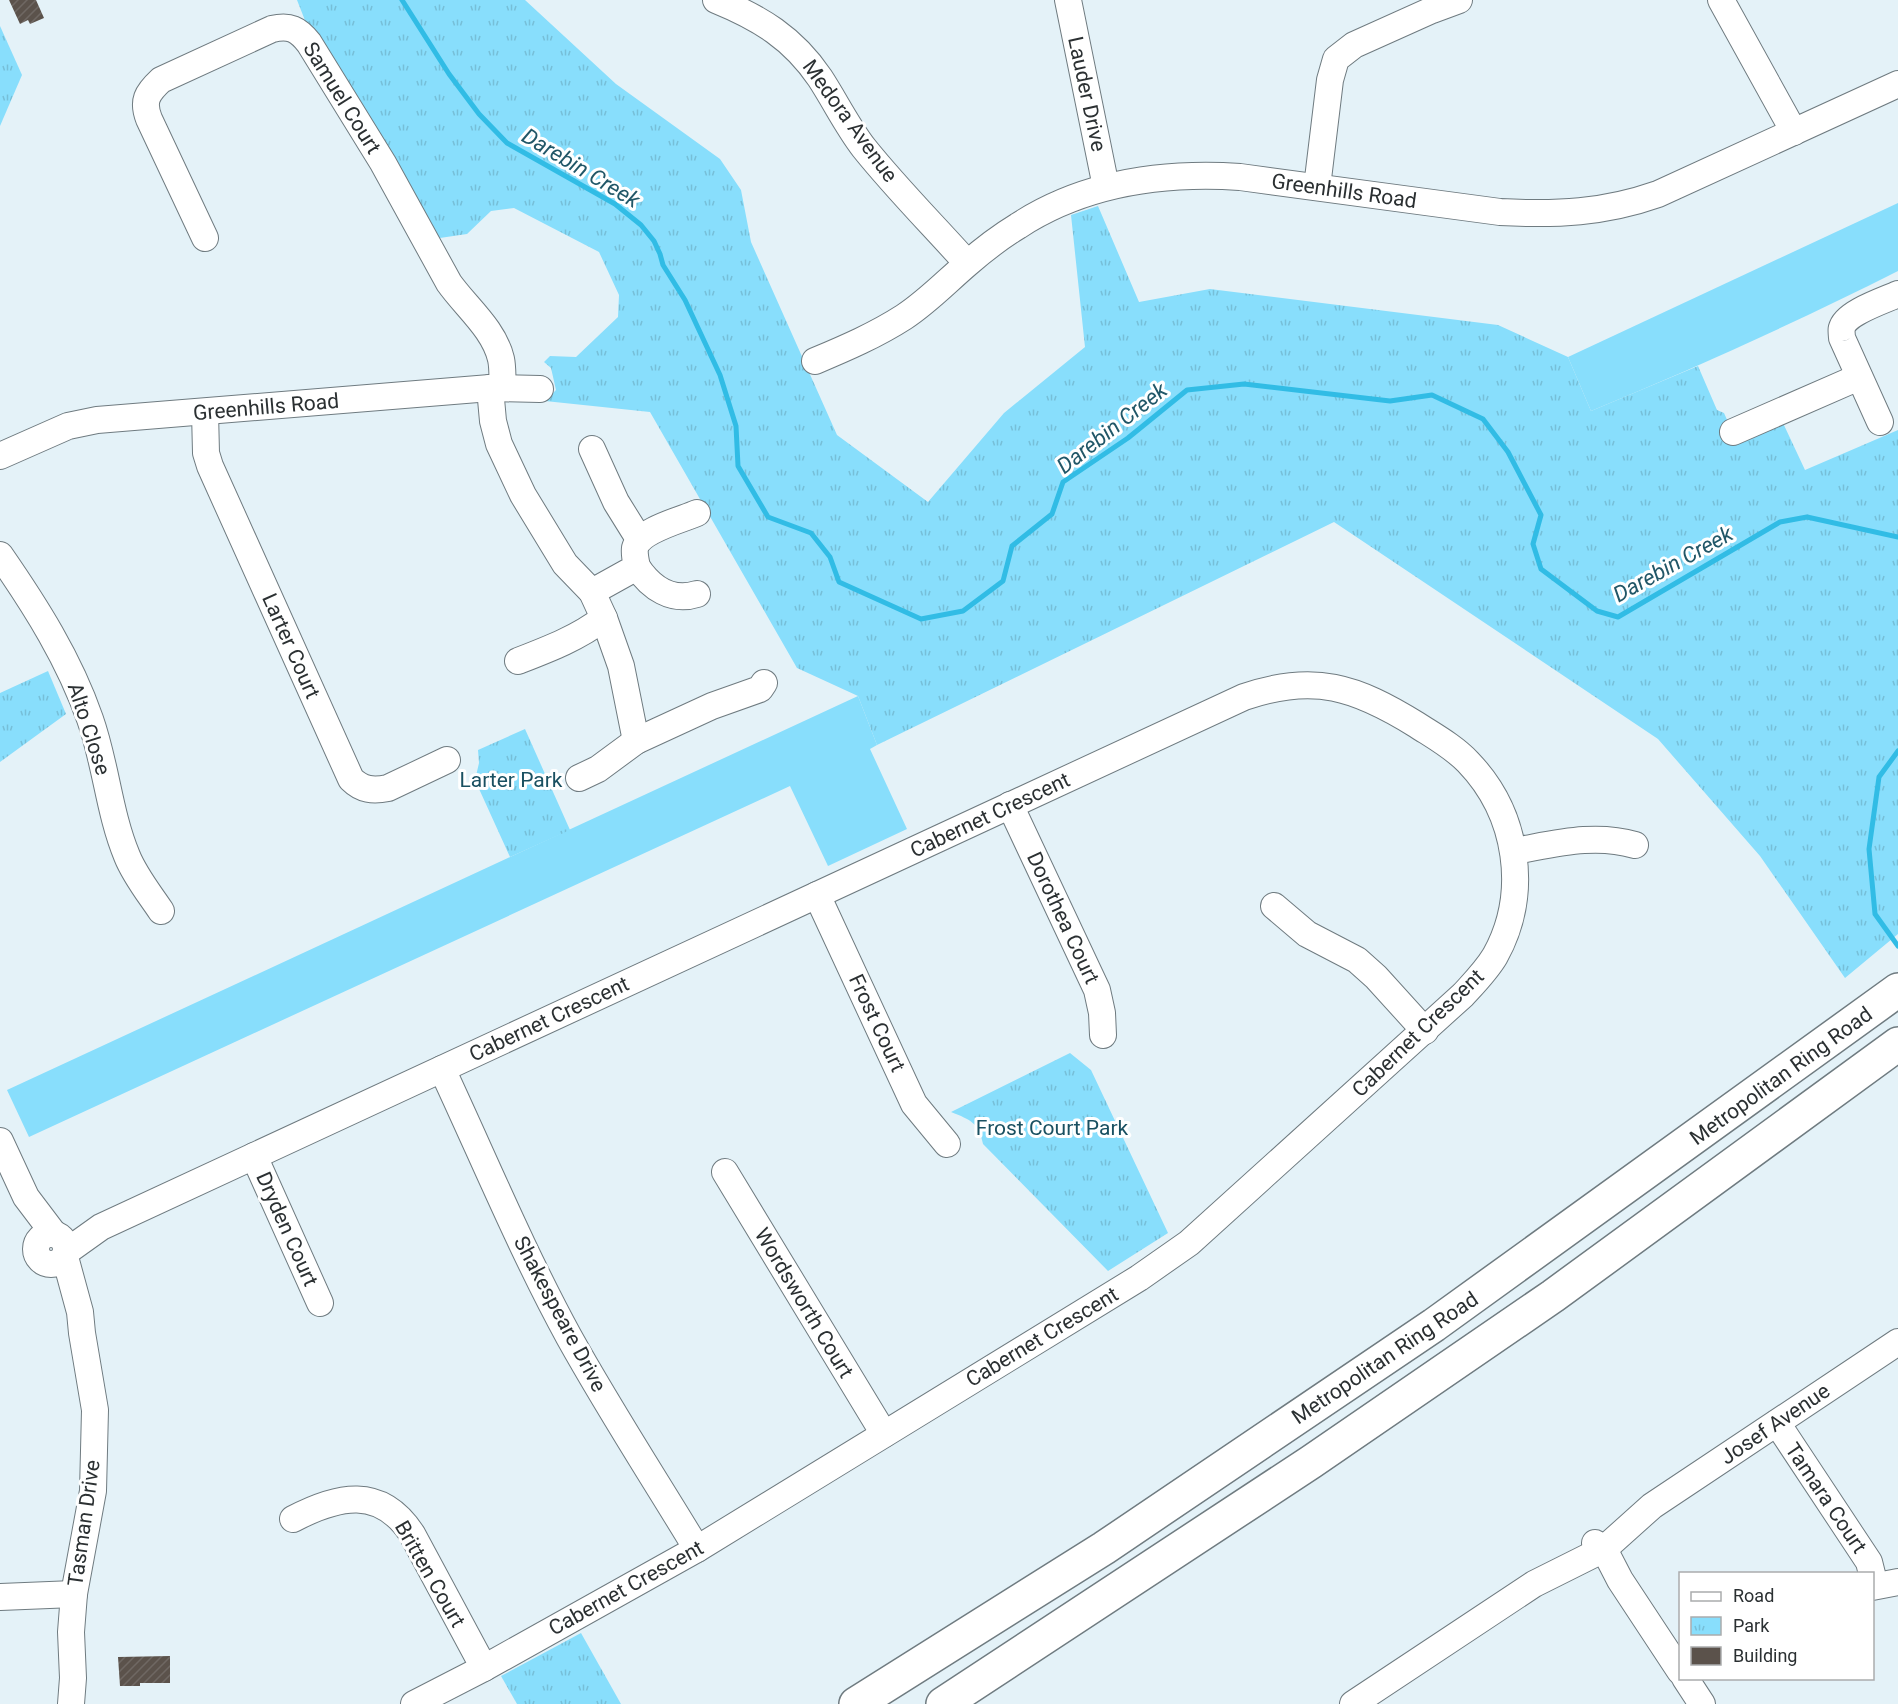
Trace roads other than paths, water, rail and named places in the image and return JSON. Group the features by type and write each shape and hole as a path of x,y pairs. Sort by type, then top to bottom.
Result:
{"highway":[{"name":"Metropolitan Ring Road","path":"856,1704 1104,1548 1434,1325 1898,990"},
{"name":"Metropolitan Ring Road","path":"943,1704 1311,1462 1553,1296 1896,1046"}],"street":[{"name":"Medora Avenue","path":"716,0 763,8 779,34 801,54 818,76 864,148 968,263"},
{"name":"Lauder Drive","path":"1068,0 1106,187"},
{"path":"1317,188 1329,80 1336,59 1354,45 1459,0"},
{"path":"1721,0 1794,132"},
{"name":"Samuel Court","path":"205,238 149,119 145,108 145,98 161,80 272,29 292,27 302,33 309,43 383,163 449,283 461,301 490,334 501,359 496,388"},
{"name":"Greenhills Road","path":"815,361 875,334 905,316 931,297 968,263 1019,225 1049,208 1106,187 1143,179 1212,175 1500,212 1579,213 1627,204 1658,194 1898,84"},
{"path":"1880,422 1842,338 1841,328 1854,314 1898,294"},
{"path":"1733,432 1859,377"},
{"name":"Greenhills Road","path":"0,456 52,432 81,422 496,388 540,389"},
{"path":"496,388 493,421 499,444 523,495 565,564 592,592 604,618 621,666 636,741"},
{"name":"Larter Court","path":"205,412 206,453 210,466 351,779 366,789 378,790 388,788 447,760"},
{"path":"592,449 616,502 639,539"},
{"path":"697,513 654,530 639,539 634,550 637,567 645,580 672,596 686,598 697,594"},
{"name":"Alto Close","path":"0,555 56,641 80,692 102,759 127,857 137,877 161,910"},
{"path":"592,592 637,567"},
{"path":"518,661 556,647 587,631 604,618"},
{"path":"579,778 598,769 636,741 712,706 760,689 764,683"},
{"name":"Cabernet Crescent","path":"55,1247 1245,697 1287,686 1328,686 1349,690 1399,714 1449,746 1467,761 1496,798 1507,824 1514,851 1515,888 1512,912 1494,957 1481,976 1463,995 1189,1243 1139,1278 697,1549 484,1668 414,1704"},
{"name":"Dorothea Court","path":"1010,805 1097,990 1103,1035"},
{"path":"1514,851 1581,840 1604,839 1635,845"},
{"name":"Frost Court","path":"817,895 914,1104 947,1144"},
{"path":"1274,906 1307,934 1357,960 1425,1030"},
{"name":"Shakespeare Drive","path":"442,1069 541,1283 569,1336 697,1549"},
{"name":"Tasman Drive","path":"0,1141 26,1197 55,1247 63,1286 82,1333 95,1410 93,1491 74,1594 71,1632 73,1678 71,1704"},
{"name":"Dryden Court","path":"254,1156 320,1302"},
{"name":"Wordsworth Court","path":"725,1172 884,1434"},
{"name":"Josef Avenue","path":"1353,1704 1534,1584 1563,1560 1599,1548 1613,1526 1652,1506 1898,1342"},
{"name":"Tamara Court","path":"1777,1423 1869,1562 1871,1572"},
{"name":"Britten Court","path":"292,1519 320,1505 350,1500 380,1504 394,1513 405,1523 412,1534 484,1668"},
{"path":"1599,1548 1603,1563 1620,1580 1679,1669"},
{"name":"Tamara Court","path":"1874,1587 1898,1582"},
{"path":"0,1597 74,1594"},
{"name":"Tasman Drive","path":"73,1678 83,1704"},
{"path":"1686,1680 1702,1704"}],"waterway":[{"name":"Darebin Creek","path":"402,0 449,74 479,114 507,143 615,204 641,225 654,241 663,265 685,300 720,375 736,426 738,466 768,517 811,533 830,557 839,582 921,619 963,611 1003,581 1012,546 1052,514 1063,482 1128,438 1187,390 1244,384 1390,401 1432,395 1483,419 1508,452 1541,515 1533,544 1541,569 1597,611 1618,617 1780,522 1807,517 1898,537"},
{"name":"Darebin Creek","path":"1898,751 1879,777 1869,849 1875,914 1898,946"}],"park label":[{"name":"Larter Park","path":"511,780"},
{"name":"Frost Court Park","path":"1052,1128"}]}
